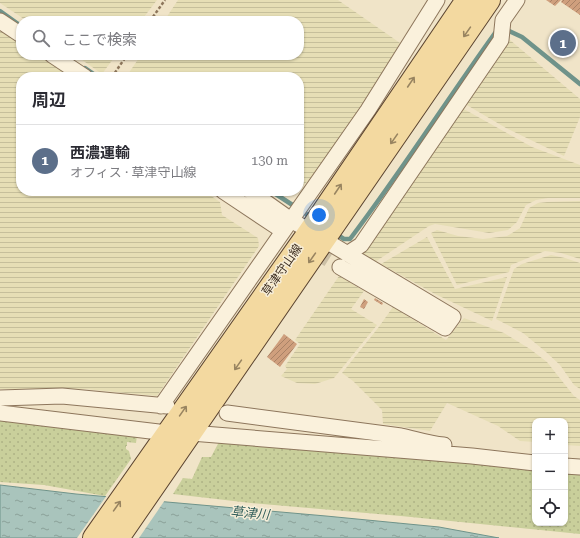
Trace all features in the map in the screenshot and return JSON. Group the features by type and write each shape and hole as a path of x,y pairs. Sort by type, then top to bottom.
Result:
{"main road":[{"name":"草津守山線","path":"118,538 194,429 467,0"},
{"name":"草津守山線","path":"94,538 153,454 161,433 317,236 490,0"}],"street":[{"path":"0,398 62,396 164,406 368,110 437,0"},
{"path":"344,261 361,244 501,40 503,20 517,0"},
{"path":"0,20 16,31"},
{"path":"59,60 77,72"},
{"path":"230,196 277,227"},
{"path":"257,196 317,236 344,261 445,328 453,317 344,261"},
{"path":"0,405 140,420 161,433"},
{"path":"0,413 161,433"},
{"path":"227,413 401,436 419,439 432,444"},
{"path":"194,429 432,444 532,453"},
{"path":"194,429 532,463"},
{"path":"568,456 580,458"},
{"path":"568,466 580,468"}],"path":[{"path":"154,16 165,0"},
{"path":"115,72 124,60"}],"shaded area":[{"path":"0,0 157,0 145,16 20,16 0,3"},
{"path":"178,0 338,0 403,45 317,173 304,185 304,72 129,72 138,60 304,60 304,16 167,16"},
{"path":"0,26 16,37 16,60 50,60 68,72 16,72 16,196 211,196 220,202 222,215 258,238 259,246 157,396 84,389 0,389"},
{"path":"510,40 580,99 580,117 564,156 506,128 465,104"},
{"path":"82,60 112,60 103,72 99,72"},
{"path":"462,108 532,147 580,165 580,198 548,198 536,200 526,205 517,222 508,230 489,233 435,224 429,226 375,262 363,255 363,252"},
{"path":"580,201 580,259 561,253 545,251 511,265 509,272 457,285 431,233 437,230 458,236 483,239 507,236 520,228 529,208 538,203"},
{"path":"427,237 455,289 507,277 492,321 435,294 381,264"},
{"path":"551,255 580,263 580,389 574,385 560,365 546,352 523,333 496,319 514,269 522,264"},
{"path":"339,276 364,291 351,309 377,325 334,378 315,384 297,383 281,376 287,369 285,366 300,344 295,340"},
{"path":"393,307 446,340 464,318 504,333 530,349 547,362 574,396 580,400 580,446 568,445 568,418 532,418 532,442 520,441 498,426 447,403 430,431 383,424 382,410 353,381 342,373"}],"green space":[{"path":"0,420 137,435 136,443 127,442 126,449 129,451 131,459 105,496 44,485 0,482"},
{"path":"219,442 532,467 532,526 568,526 568,470 580,471 580,534 251,503 173,494 183,478 192,479 202,457 211,457"}],"water":[{"name":"草津川","path":"0,485 76,494 439,527 499,538 0,538"}],"pier":[{"path":"107,495 165,500 139,538 77,538"}],"building":[{"path":"546,0 561,0 555,6"},
{"path":"562,0 580,0 580,15 561,2"},
{"path":"375,298 383,303 382,305 374,300"},
{"path":"364,299 368,302 364,309 360,307"},
{"path":"284,334 297,344 280,367 267,357"}],"waterway":[{"path":"0,11 16,22"},
{"path":"336,234 344,239 350,239 495,33 505,29 522,37 580,84"},
{"path":"85,68 91,72"},
{"path":"279,196 311,217"}],"tunnel":[{"path":"277,227 340,267"}],"place":[{"name":"西濃運輸","path":"563,43"}]}
